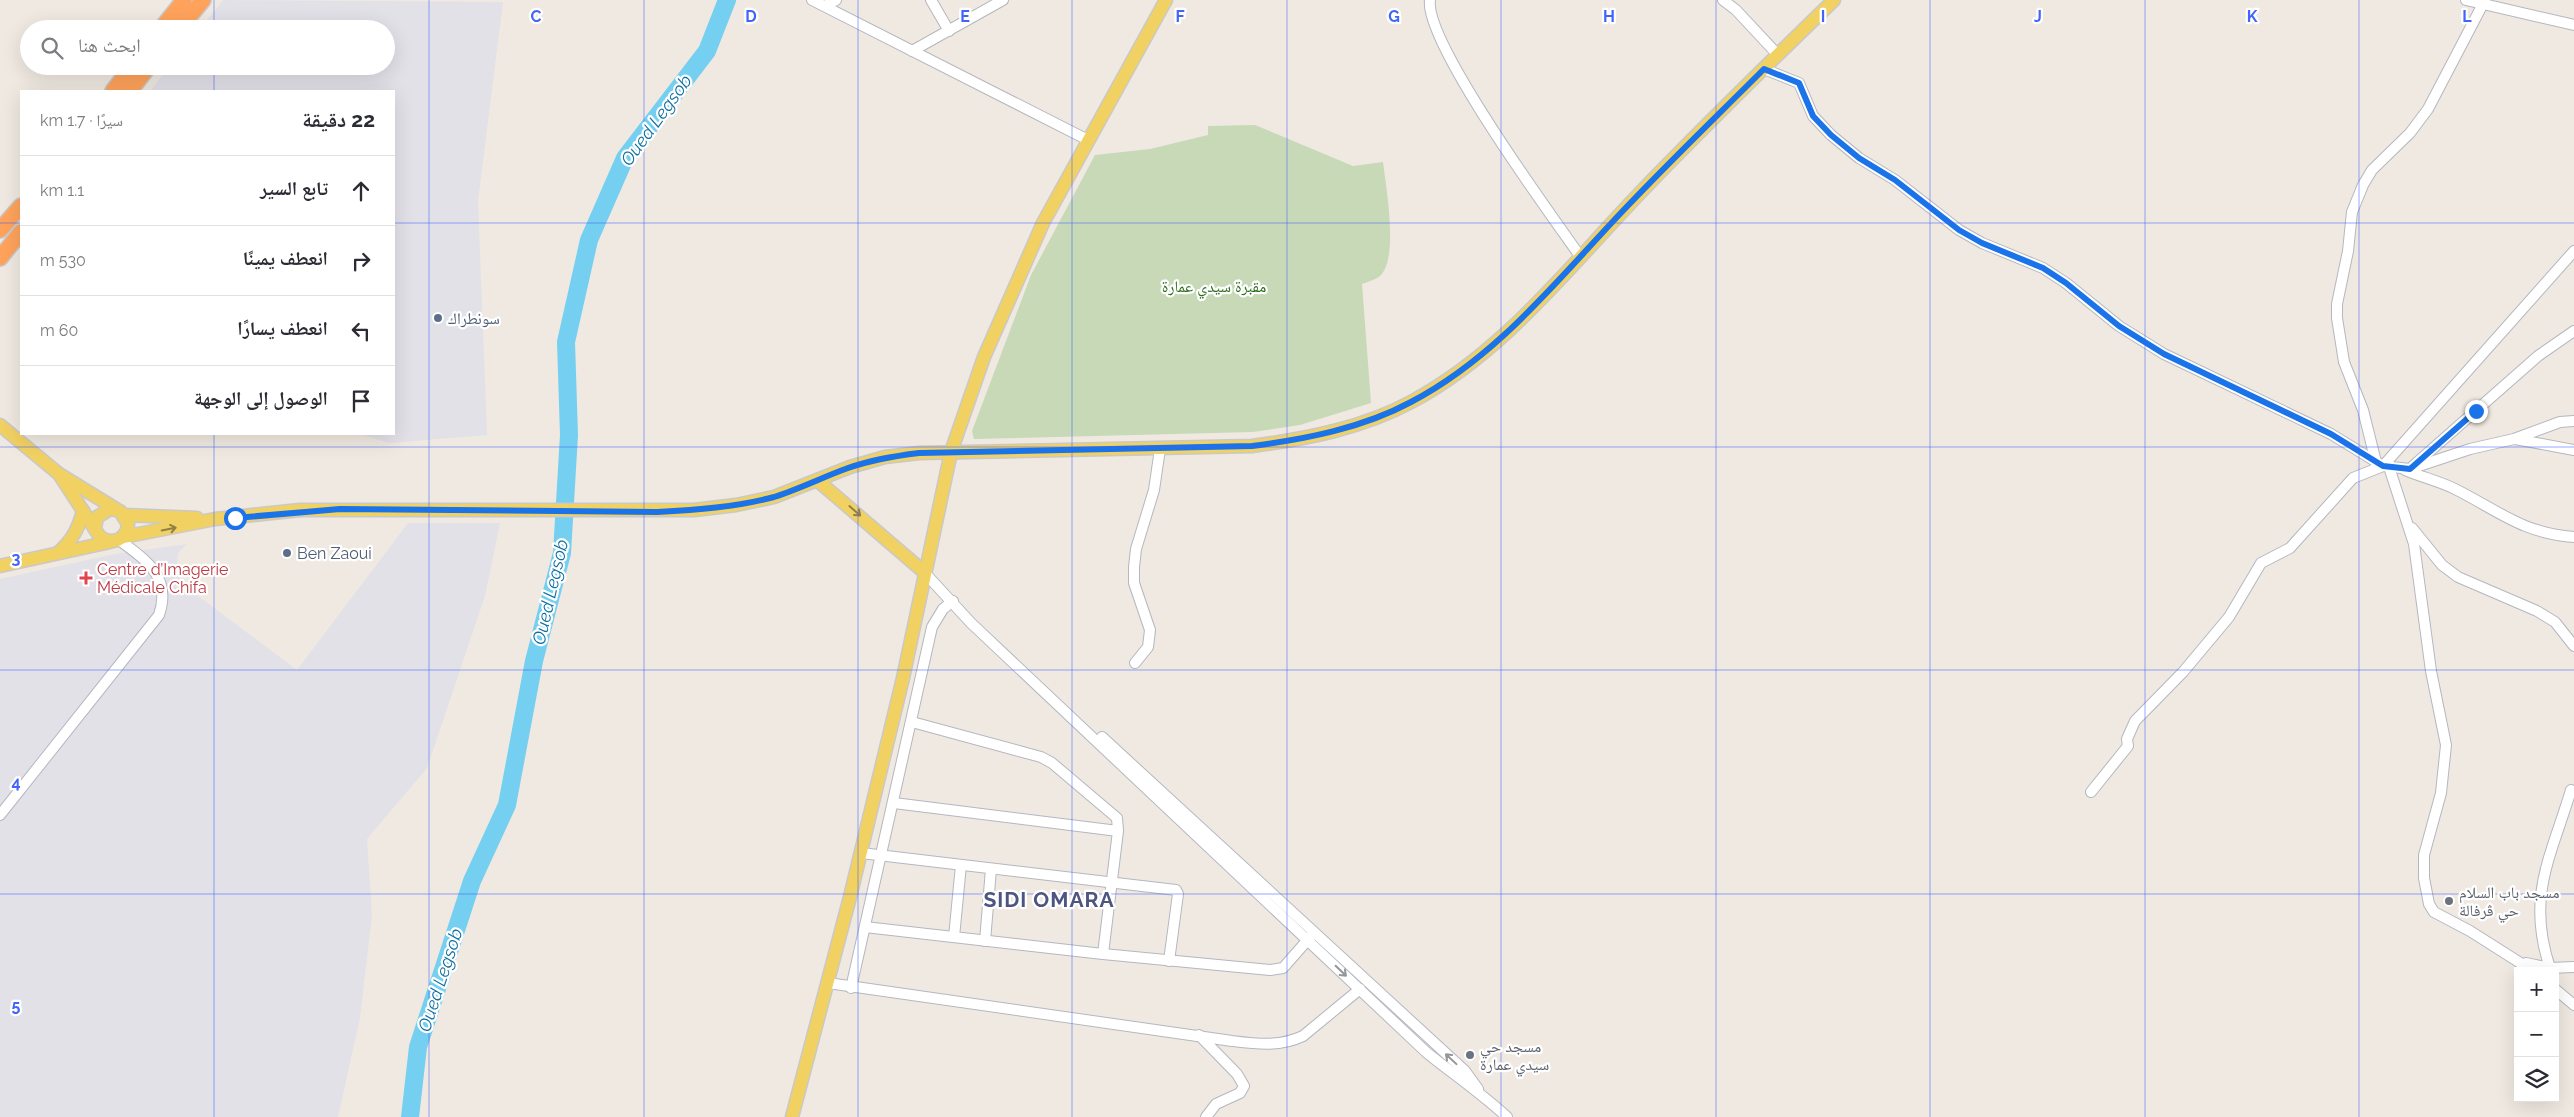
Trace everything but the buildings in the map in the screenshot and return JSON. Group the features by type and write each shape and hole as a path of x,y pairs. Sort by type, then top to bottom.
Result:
{"highway":[{"path":"168,20 184,0"},
{"path":"186,20 203,0"},
{"path":"114,90 125,75"},
{"path":"131,90 142,75"},
{"path":"0,230 20,207"},
{"path":"0,258 20,233"}],"main road":[{"path":"792,1117 828,984 903,678 951,452 984,357 1043,223 1166,0"},
{"path":"0,566 215,519 340,509 657,512 736,505 774,497 885,457 951,452 1252,446 1290,441 1372,419 1411,402 1488,350 1513,328 1640,193 1834,0"},
{"path":"0,425 59,474 120,512 128,524 117,540"},
{"path":"59,474 100,538 117,540"},
{"path":"817,480 924,572"},
{"path":"56,554 69,543 78,530 83,511"},
{"path":"95,528 97,517 100,513 120,512 215,519"}],"street":[{"path":"812,0 1088,140"},
{"path":"824,6 836,0"},
{"path":"931,0 949,31"},
{"path":"912,51 1003,0"},
{"path":"1430,0 1434,24 1462,80 1507,152 1580,256"},
{"path":"1724,0 1736,10 1778,55"},
{"path":"2466,0 2484,2 2574,25"},
{"path":"2484,2 2428,109 2410,133 2372,170 2363,185 2352,212 2336,318 2344,362 2387,466 2414,544 2431,671 2446,745 2441,793 2424,855 2423,868 2426,892 2434,912 2470,930 2526,967"},
{"path":"1764,69 1799,83 1813,116 1831,135 1859,158 1895,180 1959,230 1982,243 2043,268 2066,283 2119,326 2164,354 2331,434 2387,466 2455,489 2520,526 2549,534 2574,537"},
{"path":"2387,466 2574,251"},
{"path":"2410,469 2538,356 2574,330"},
{"path":"2091,792 2128,746 2127,739 2135,721 2183,672 2229,618 2255,570 2261,563 2290,548 2353,478 2387,466 2410,469 2452,455 2514,439 2560,422 2574,421"},
{"path":"2514,439 2574,450"},
{"path":"1135,663 1148,647 1150,630 1134,583 1136,549 1154,490 1160,449"},
{"path":"2406,519 2442,565 2458,577 2537,610 2555,622 2574,646"},
{"path":"0,815 159,615 163,603 162,590 155,570 147,560 117,540"},
{"path":"924,572 953,601 971,623 1018,663 1311,936 1465,1072 1484,1096"},
{"path":"852,988 932,627 943,609 953,601"},
{"path":"915,618 932,627"},
{"path":"903,678 921,682"},
{"path":"912,722 1031,754 1052,763 1117,818 1118,831 1110,882 1103,954"},
{"path":"2550,967 2544,951 2540,922 2541,883 2573,788"},
{"path":"894,803 1118,831"},
{"path":"861,853 1178,891 1169,961"},
{"path":"954,938 962,865"},
{"path":"985,941 991,869"},
{"path":"865,927 1169,961 1278,970 1286,964 1311,936"},
{"path":"1311,936 1360,989 1426,1052 1459,1079 1484,1096 1507,1117"},
{"path":"2516,961 2545,967"},
{"path":"2559,968 2574,967"},
{"path":"828,984 1274,1045 1292,1041 1303,1036 1360,989"},
{"path":"2559,992 2574,1005"},
{"path":"1199,1035 1237,1074 1244,1086 1240,1092 1216,1104 1206,1117"}],"shaded area":[{"name":"سونطراك","path":"223,0 503,2 478,201 487,435 389,443 363,435 395,435 395,90 151,90 163,75 395,75 395,20 207,20"},
{"path":"408,523 500,523 485,596 427,768 367,839 372,915 360,1018 338,1117 0,1117 0,579 115,554 187,544 178,553 177,564 180,579 186,587 297,670"}],"green space":[{"name":"مقبرة سيدي عمارة","path":"1255,125 1353,166 1383,162 1390,222 1389,254 1386,267 1380,276 1362,284 1371,403 1300,425 1253,432 974,439 972,431 1031,275 1095,155 1150,149 1208,135 1208,126"}],"waterway":[{"name":"Oued Legsob","path":"410,1117 418,1047 472,881 507,805 534,661 562,553 569,435 566,342 589,240 625,158 707,51 727,0"}],"place":[{"name":"سونطراك","path":"438,318"},
{"name":"Ben Zaoui","path":"287,553"},
{"name":"Centre d’Imagerie Médicale Chifa","path":"86,578"},
{"name":"مسجد باب السلام حي ڨرفالة","path":"2449,901"},
{"name":"مسجد حي سيدي عمارة","path":"1470,1055"}],"district":[{"name":"SIDI OMARA","path":"1049,899"}],"route":[{"path":"235,518 300,510 340,509 583,512 694,510 736,505 774,497 850,467 885,457 919,453 1196,449 1252,446 1290,441 1329,432 1372,419 1411,402 1460,371 1488,350 1513,328 1640,193 1764,69 1799,83 1813,116 1831,135 1859,158 1895,180 1959,230 1982,243 2043,268 2055,275 2119,326 2164,354 2250,397 2331,434 2383,466 2410,469 2476,411"}]}
